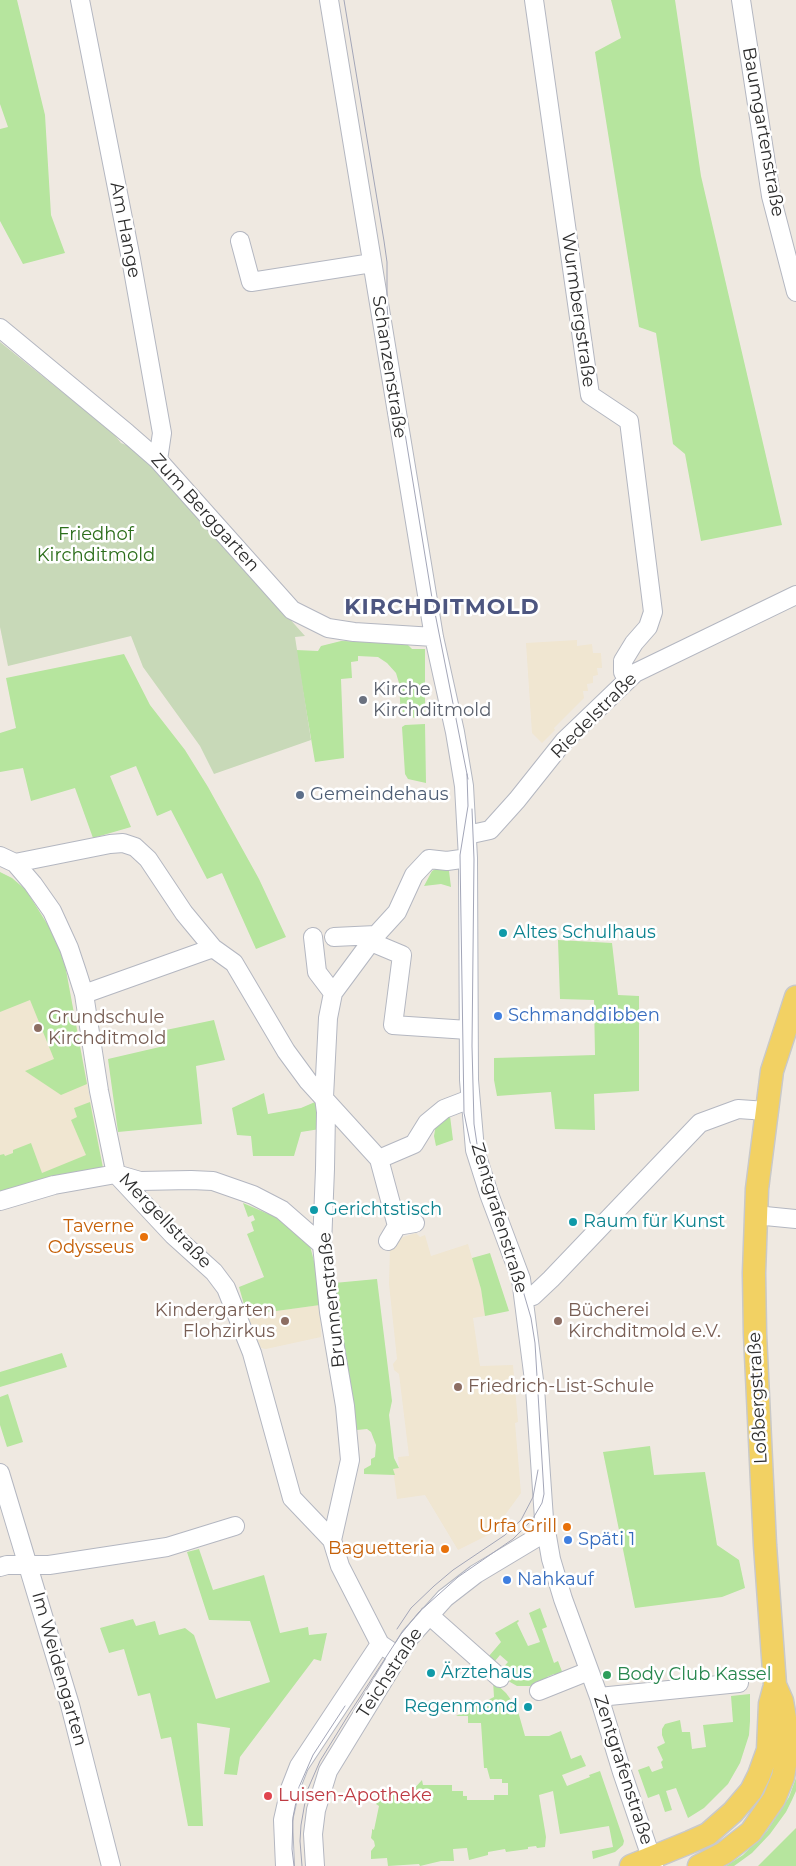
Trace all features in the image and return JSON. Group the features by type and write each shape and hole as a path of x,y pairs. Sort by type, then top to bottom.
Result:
{"main road":[{"name":"Loßbergstraße","path":"646,1863 708,1834 734,1812 750,1792 759,1775 768,1750 770,1704 775,1686 765,1545 755,1334 756,1216 758,1179 772,1071 795,1002"},
{"name":"Loßbergstraße","path":"699,1866 740,1843 751,1832 774,1799 783,1777 787,1753 787,1730 784,1711 782,1701 775,1686"}],"street":[{"name":"Am Hange","path":"80,0 131,260 162,433 158,460"},
{"name":"Schanzenstraße","path":"329,0 434,637 455,732"},
{"name":"Wurmbergstraße","path":"534,0 590,395 629,421 653,612 648,627 634,643 623,661 623,672 627,679"},
{"name":"Baumgartenstraße","path":"741,0 771,196 796,292"},
{"path":"240,241 251,282 372,263"},
{"name":"Zum Berggarten","path":"0,328 158,460 292,610 328,628 354,632 434,637"},
{"name":"Riedelstraße","path":"468,835 490,830 517,800 564,741 627,679 796,595"},
{"name":"Zentgrafenstraße","path":"455,732 464,786 468,835 468,1030 470,1099 475,1150 489,1194 521,1278 535,1388 546,1532 551,1559 563,1599 599,1697 622,1772 646,1863"},
{"path":"8,859 110,844 123,843 135,847 148,859 184,913 213,948 234,963 286,1050 308,1081 379,1159 392,1234 415,1223"},
{"name":"Brunnenstraße","path":"398,1656 380,1644 340,1566 332,1540 350,1460 348,1431 332,1338 322,1244 326,1121 324,1097 328,1018 334,993 373,939 397,912 414,875 429,859 448,861 468,858"},
{"name":"Mergellstraße","path":"8,859 33,884 52,911 69,948 84,994 99,1091 116,1174 173,1235 214,1272 226,1288 252,1353 292,1498 332,1540"},
{"path":"313,937 316,972 334,993"},
{"path":"334,937 373,939 402,955 393,1025 468,1030"},
{"path":"84,994 213,948"},
{"path":"379,1159 414,1144 427,1123 444,1109 470,1099"},
{"path":"524,1299 533,1296 551,1279 700,1123 738,1109 767,1111"},
{"path":"0,1201 54,1186 116,1174 140,1181 213,1181 253,1195 282,1210 322,1244"},
{"path":"756,1216 796,1219"},
{"name":"Im Weidengarten","path":"0,1473 70,1704 111,1866"},
{"path":"0,1567 50,1565 167,1546 235,1526"},
{"name":"Teichstraße","path":"315,1866 313,1834 316,1810 328,1771 410,1637 445,1598 476,1574 546,1532"},
{"path":"429,1614 500,1678"},
{"name":"Teichstraße","path":"285,1866 283,1820 290,1789 299,1766 380,1644"},
{"path":"539,1691 589,1671"},
{"path":"599,1697 739,1683"}],"shaded area":[{"path":"577,640 577,646 592,644 593,653 601,653 602,668 597,668 598,675 593,676 593,683 587,684 588,691 583,691 584,698 542,743 532,733 526,643"},
{"name":"Grundschule Kirchditmold","path":"63,954 103,1168 0,1195 0,973"},
{"name":"Friedrich-List-Schule","path":"416,1233 420,1237 425,1235 431,1256 468,1244 481,1289 485,1316 473,1318 480,1366 513,1365 518,1422 515,1423 521,1493 492,1533 458,1550 425,1495 397,1499 393,1469 399,1468 398,1457 409,1456 399,1374 394,1370 393,1364 397,1359 389,1284 390,1246 394,1240"},
{"name":"Kindergarten Flohzirkus","path":"320,1305 321,1337 266,1349 261,1348 247,1315"}],"green space":[{"path":"0,0 17,0 45,115 51,215 65,253 23,264 0,221 0,129 8,127 0,104"},
{"path":"611,0 675,0 701,176 782,525 701,541 685,454 673,444 656,333 639,327 595,52 621,38"},
{"name":"Friedhof Kirchditmold","path":"0,342 113,433 121,443 131,447 149,462 305,636 295,637 311,740 214,774 200,746 143,667 131,636 8,666 0,627"},
{"path":"341,641 377,642 408,645 412,649 425,649 425,717 404,718 401,716 399,683 396,673 378,657 358,656 358,661 351,662 352,678 341,679 344,758 315,762 296,650 318,651 321,646"},
{"path":"124,654 150,705 185,750 208,787 259,879 286,937 256,949 222,873 207,879 171,810 157,816 136,766 110,776 131,827 93,838 75,788 31,801 23,768 0,772 0,733 16,728 6,678"},
{"path":"425,724 426,783 408,779 405,774 402,727 405,725"},
{"path":"439,867 449,871 451,887 441,884 424,886 432,871"},
{"path":"0,872 12,878 26,890 56,938 63,954 87,1084 61,1095 25,1071 54,1059 30,1000 0,1012"},
{"path":"558,940 612,943 618,995 639,996 639,1091 594,1094 595,1130 555,1129 551,1092 497,1096 494,1080 494,1058 595,1055 594,1000 560,999"},
{"path":"214,1020 225,1060 196,1066 202,1124 118,1132 108,1059 164,1046 161,1031"},
{"path":"264,1093 268,1114 301,1108 315,1102 320,1106 320,1129 301,1132 294,1156 253,1156 251,1136 237,1135 232,1108"},
{"path":"90,1102 103,1168 0,1195 0,1155 4,1154 5,1156 13,1153 13,1150 31,1143 42,1173 86,1155 71,1120 77,1117 74,1108"},
{"path":"446,1116 450,1116 453,1140 436,1146 434,1136 436,1124"},
{"path":"243,1203 280,1219 309,1242 315,1265 320,1305 247,1315 239,1287 264,1277 247,1234 254,1231 251,1222 255,1220 253,1215 248,1217"},
{"path":"490,1253 509,1311 485,1316 481,1289 472,1258"},
{"path":"377,1279 392,1401 389,1415 394,1458 399,1468 393,1469 395,1475 364,1474 364,1469 371,1465 371,1459 375,1457 376,1445 371,1432 367,1429 357,1430 334,1283"},
{"path":"62,1353 67,1367 0,1387 0,1372"},
{"path":"8,1394 23,1442 7,1447 0,1425 0,1397"},
{"path":"650,1446 654,1475 705,1472 717,1545 739,1560 745,1588 722,1597 635,1608 603,1452"},
{"path":"199,1549 213,1590 264,1575 280,1633 308,1627 309,1635 327,1633 321,1661 314,1659 240,1757 237,1775 224,1774 230,1728 197,1723 203,1826 188,1826 171,1737 161,1739 150,1693 138,1696 124,1649 109,1653 100,1628 133,1619 136,1626 155,1621 159,1635 185,1628 194,1635 216,1699 270,1682 250,1621 209,1620 187,1552"},
{"path":"540,1608 547,1627 542,1629 554,1663 558,1661 563,1674 556,1676 554,1674 547,1677 548,1680 530,1686 517,1686 499,1672 508,1662 500,1655 495,1661 489,1656 501,1642 495,1633 518,1620 517,1623 528,1646 540,1642 529,1613"},
{"path":"493,1681 506,1693 517,1708 525,1736 549,1736 561,1731 571,1759 581,1755 586,1766 562,1775 567,1786 600,1771 624,1841 623,1845 615,1852 593,1859 592,1851 613,1847 609,1826 560,1834 553,1791 539,1795 546,1837 545,1847 528,1847 528,1849 506,1852 505,1849 488,1852 488,1855 469,1860 467,1848 453,1849 454,1861 441,1861 420,1866 419,1864 388,1866 387,1858 371,1859 371,1851 375,1846 371,1838 372,1829 374,1830 379,1806 376,1804 381,1791 391,1795 402,1795 412,1791 422,1780 423,1785 452,1785 452,1791 463,1791 463,1796 467,1796 467,1800 494,1800 494,1795 508,1795 508,1783 502,1783 502,1779 490,1779 487,1768 484,1768 481,1723 468,1723 468,1716 456,1716 494,1697"},
{"path":"750,1694 749,1735 740,1763 728,1784 704,1808 688,1818 676,1788 666,1791 672,1810 665,1812 659,1794 648,1798 638,1770 649,1766 652,1772 663,1768 661,1762 663,1760 657,1747 665,1743 662,1729 665,1724 680,1720 682,1732 690,1732 692,1749 706,1747 703,1725 733,1722 731,1696"},
{"path":"796,1778 796,1791 792,1800 770,1834 752,1853 734,1866 726,1866 743,1855 767,1831 789,1797"},
{"path":"796,1828 796,1866 758,1866"}],"tram line":[{"path":"344,0 387,262 387,306 390,342 432,598 468,779"},
{"path":"302,1866 301,1825 307,1791 320,1761 401,1634 419,1612 458,1577 513,1539 532,1520 542,1503 544,1494 535,1343 531,1318 512,1253 470,1142 464,1113 460,855 468,806 467,774"},
{"path":"472,809 474,859 472,1046 474,1124 477,1144"},
{"path":"397,1629 411,1608 434,1586 453,1570 505,1535 521,1520 533,1497 538,1470"},
{"path":"294,1866 292,1849 293,1817 299,1787 313,1755 345,1706"}],"place":[{"name":"Kirche Kirchditmold","path":"363,700"},
{"name":"Gemeindehaus","path":"300,795"},
{"name":"Altes Schulhaus","path":"503,933"},
{"name":"Schmanddibben","path":"498,1016"},
{"name":"Grundschule Kirchditmold","path":"38,1028"},
{"name":"Gerichtstisch","path":"314,1210"},
{"name":"Raum für Kunst","path":"573,1222"},
{"name":"Taverne Odysseus","path":"144,1237"},
{"name":"Kindergarten Flohzirkus","path":"285,1321"},
{"name":"Bücherei Kirchditmold e.V.","path":"558,1321"},
{"name":"Friedrich-List-Schule","path":"458,1387"},
{"name":"Urfa Grill","path":"567,1527"},
{"name":"Späti 1","path":"568,1540"},
{"name":"Baguetteria","path":"445,1549"},
{"name":"Nahkauf","path":"507,1580"},
{"name":"Ärztehaus","path":"431,1673"},
{"name":"Body Club Kassel","path":"607,1675"},
{"name":"Regenmond","path":"528,1707"},
{"name":"Luisen-Apotheke","path":"268,1796"}],"district":[{"name":"KIRCHDITMOLD","path":"442,608"}]}
